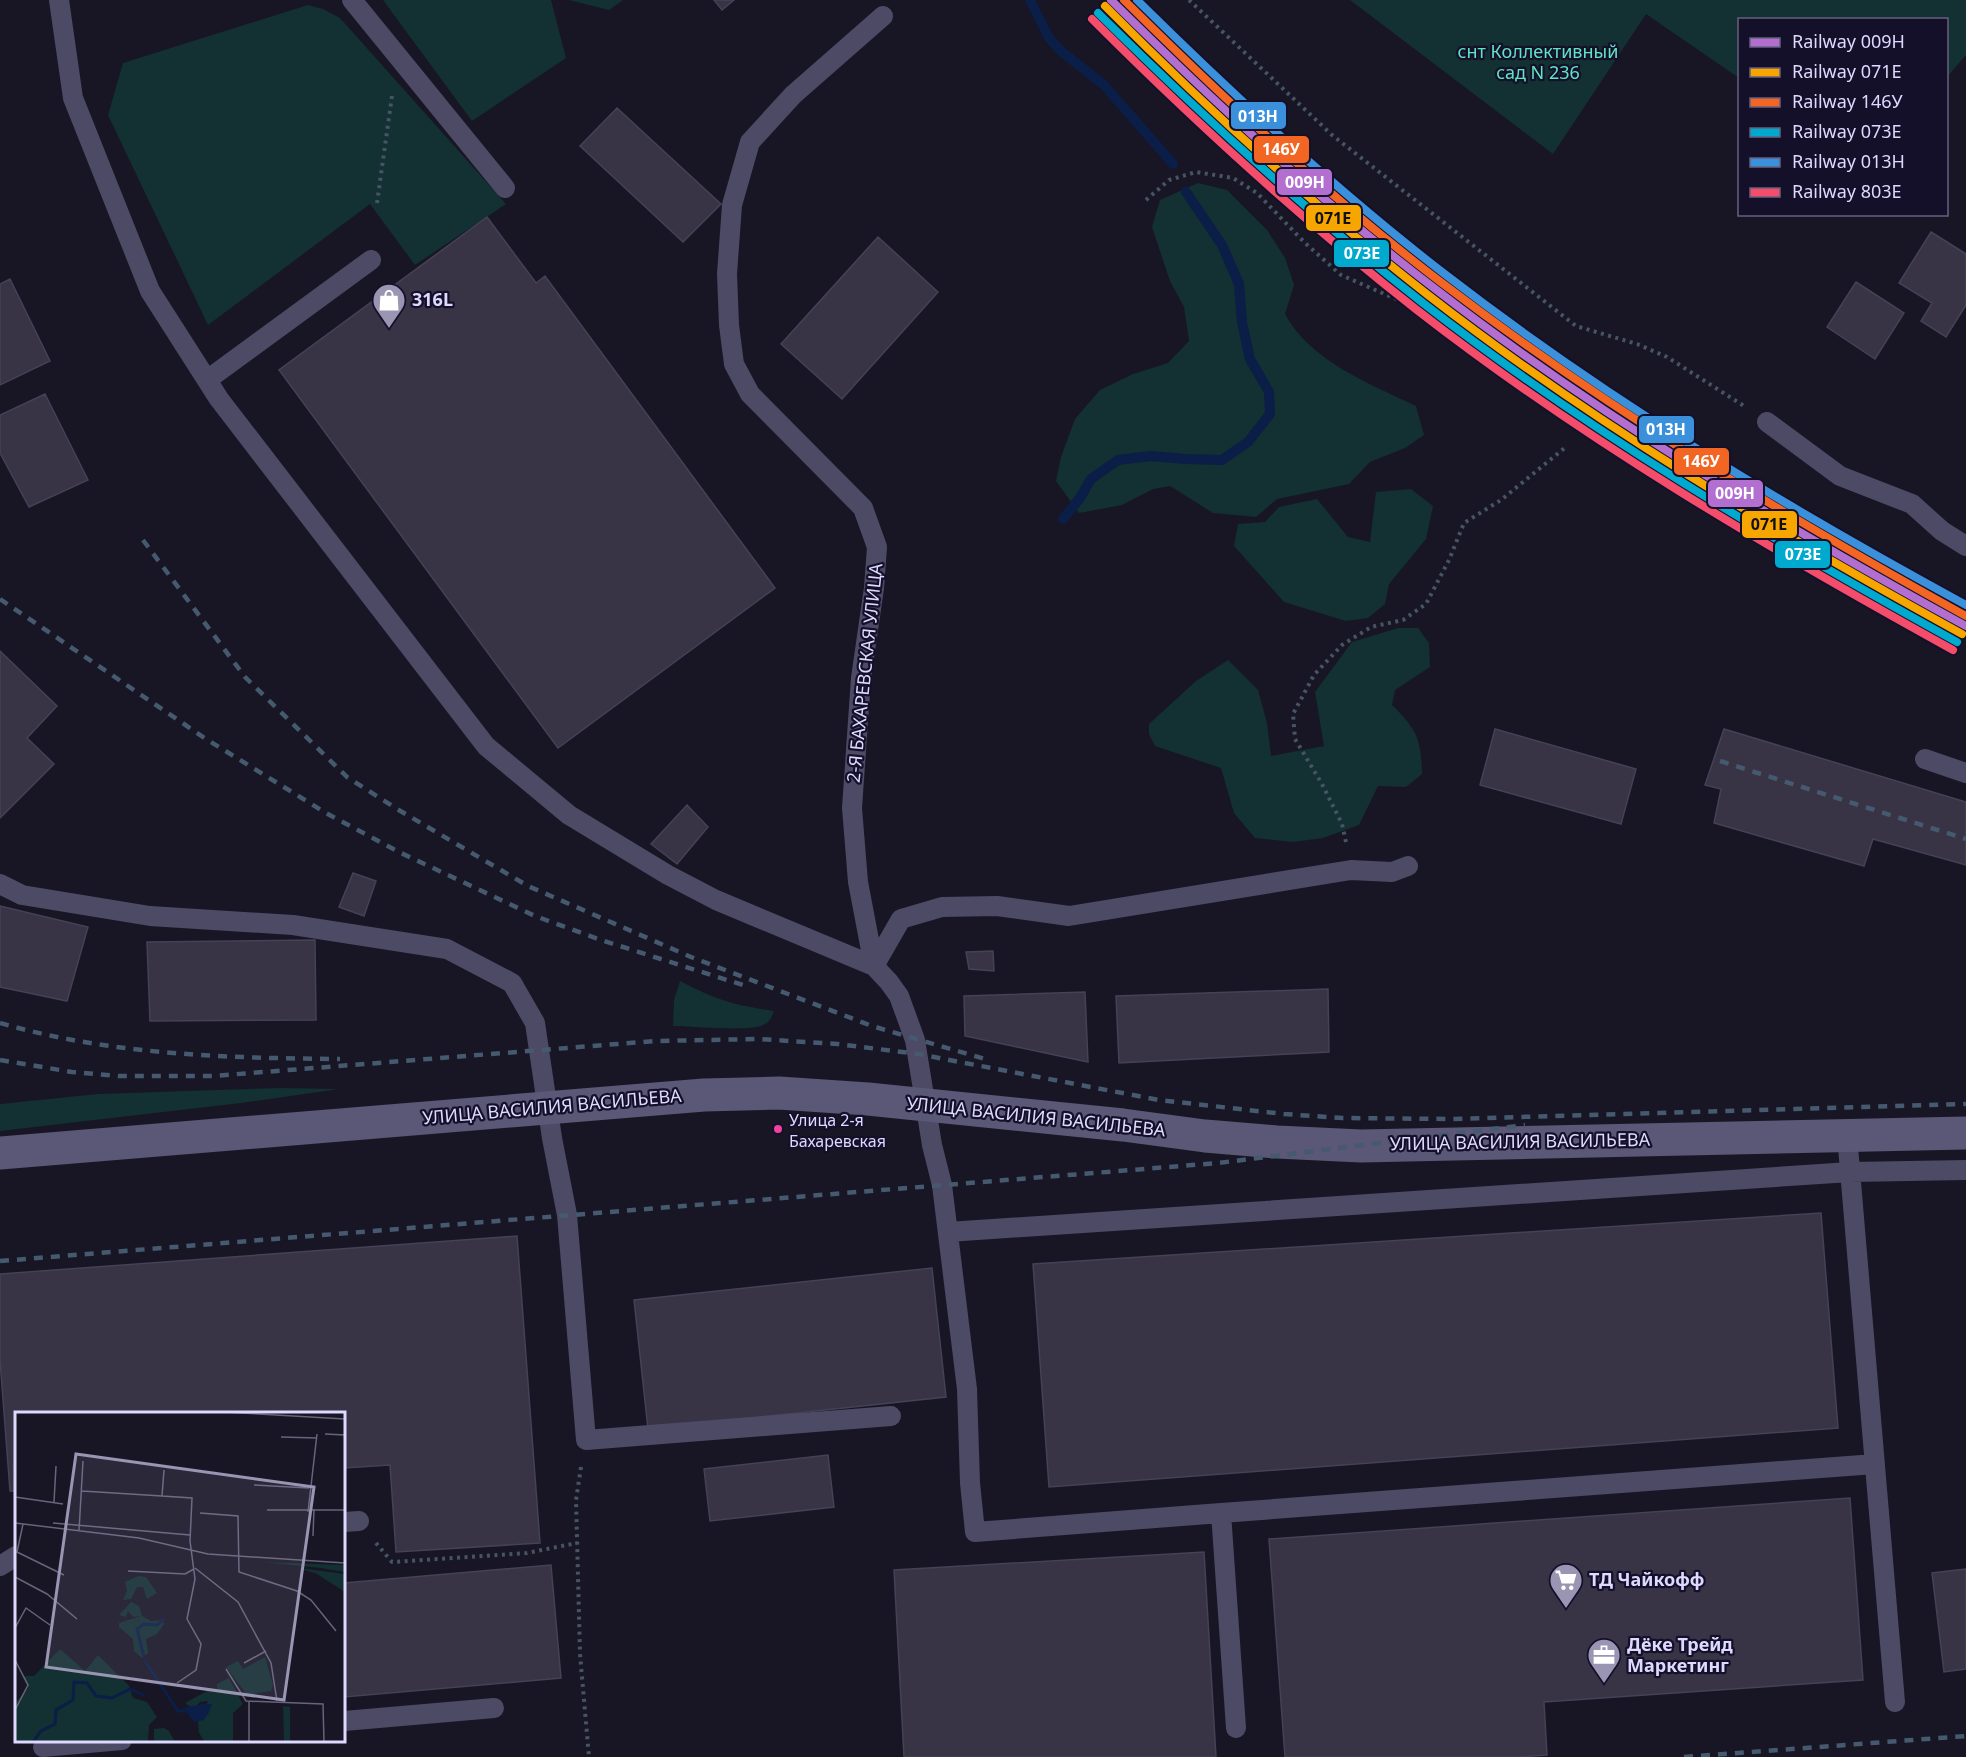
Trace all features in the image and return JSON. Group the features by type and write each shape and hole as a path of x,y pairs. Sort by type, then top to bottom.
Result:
{"main road":[{"name":"УЛИЦА ВАСИЛИЯ ВАСИЛЬЕВА","path":"0,1153 548,1107 704,1095 779,1093 926,1105 1205,1136 1361,1146 1966,1133"}],"lane":[{"path":"59,0 73,98 150,291 219,399 486,746 568,815 668,875 716,900 874,966 901,919 942,907 997,906 1069,916 1352,870 1392,872 1408,866"},
{"path":"352,0 505,188"},
{"name":"2-Я БАХАРЕВСКАЯ УЛИЦА","path":"883,16 793,95 750,142 732,205 727,274 729,326 734,363 750,394 863,508 877,547 874,588 861,678 852,808 858,882 874,966 889,982 906,1009 915,1040 932,1145 942,1185 967,1389 970,1483 975,1532 1221,1513"},
{"path":"207,380 371,260"},
{"path":"1767,422 1840,476 1912,504 1942,531 1966,546"},
{"path":"1925,759 1966,773"},
{"path":"0,884 22,894 150,916 294,925 447,949 512,983 534,1023 567,1215 586,1440 891,1416"},
{"path":"1847,1135 1895,1702"},
{"path":"948,1232 1850,1172 1966,1170"},
{"path":"1236,1728 1221,1513 1875,1464"},
{"path":"0,1566 15,1557"},
{"path":"345,1721 494,1708"},
{"path":"41,1748 102,1742"}],"path":[{"path":"1189,0 1332,135 1576,326 1637,344 1667,357 1729,395 1767,422"},
{"path":"377,202 398,56"},
{"path":"1146,200 1169,180 1196,172 1233,178 1257,193 1341,275 1437,317 1522,376 1585,426"},
{"path":"1352,870 1342,824 1322,784 1295,739 1293,714 1314,675 1342,645 1371,627 1403,620 1426,604 1449,560 1464,523 1501,500 1567,446"},
{"path":"586,1440 576,1500 580,1654 589,1757"},
{"path":"351,1521 392,1562 527,1553 577,1543"}],"green space":[{"path":"383,0 551,0 566,58 472,121"},
{"path":"569,0 623,0 609,10"},
{"name":"снт Коллективный сад N 236","path":"1350,0 1966,0 1966,55 1948,76 1948,18 1738,18 1738,77 1646,14 1553,154"},
{"path":"308,5 323,9 340,18 506,204 415,265 370,204 208,325 108,115 123,63"},
{"path":"1198,183 1227,190 1267,230 1285,258 1294,285 1285,314 1296,331 1325,358 1361,380 1416,406 1424,435 1405,448 1370,462 1349,484 1277,499 1256,517 1213,513 1170,486 1153,489 1122,505 1079,513 1056,481 1061,457 1075,419 1100,390 1133,374 1168,363 1189,341 1184,307 1170,281 1152,227 1160,200"},
{"path":"1411,489 1433,506 1426,539 1389,584 1385,604 1368,618 1346,621 1284,602 1234,546 1238,524 1265,522 1279,507 1317,499 1348,537 1370,542 1376,492"},
{"path":"1398,628 1418,628 1429,643 1430,667 1395,690 1392,705 1416,735 1422,774 1406,787 1378,786 1359,825 1323,838 1293,842 1255,838 1234,813 1221,768 1155,746 1149,734 1149,724 1196,681 1228,660 1258,690 1267,723 1271,756 1324,746 1315,692 1352,642"},
{"path":"680,981 726,1001 774,1011 767,1023 756,1027 673,1026 674,1000"},
{"path":"280,1088 339,1089 241,1103 0,1131 0,1104 98,1094"}],"building":[{"path":"714,0 734,0 722,10"},
{"path":"617,108 721,204 683,242 580,146"},
{"path":"487,217 536,283 545,276 775,588 558,748 279,370"},
{"path":"1931,232 1966,254 1966,305 1946,337 1921,321 1932,303 1899,283"},
{"path":"878,237 938,292 842,399 781,344"},
{"path":"10,279 50,361 0,385 0,284"},
{"path":"1856,282 1904,313 1875,359 1827,327"},
{"path":"45,394 88,480 29,507 0,453 0,415"},
{"path":"0,651 57,706 27,738 54,764 0,818"},
{"path":"1495,729 1636,769 1621,824 1480,785"},
{"path":"1724,729 1966,802 1966,865 1873,839 1864,866 1714,823 1721,789 1705,785"},
{"path":"687,805 708,827 677,864 651,844"},
{"path":"353,873 376,881 364,916 339,907"},
{"path":"0,906 88,927 67,1001 0,987"},
{"path":"315,940 316,1020 150,1021 147,942"},
{"path":"993,951 994,971 969,969 966,952"},
{"path":"1328,989 1329,1052 1119,1063 1116,996"},
{"path":"1085,992 1088,1062 965,1036 964,996"},
{"path":"1821,1213 1838,1428 1049,1487 1033,1264"},
{"path":"517,1236 540,1543 396,1552 390,1465 345,1468 345,1412 15,1412 15,1491 10,1491 0,1360 0,1274"},
{"path":"932,1268 946,1397 648,1429 634,1300"},
{"path":"828,1455 834,1507 710,1521 704,1469"},
{"name":"ТД Чайкофф","path":"1850,1498 1863,1680 1544,1702 1547,1755 1285,1757 1269,1539"},
{"path":"1204,1552 1216,1757 904,1757 894,1570"},
{"path":"551,1565 561,1678 345,1697 345,1583"},
{"path":"1966,1569 1966,1669 1944,1672 1932,1573"}],"waterway":[{"path":"1030,0 1049,38 1062,52 1104,85 1173,164"},
{"path":"1063,519 1080,498 1091,479 1118,460 1151,456 1222,460 1248,442 1270,414 1269,392 1250,359 1242,322 1239,284 1222,245 1186,192"}],"railway":[{"path":"143,540 245,677 347,777 397,809 528,886 691,957 872,1026 985,1059"},
{"path":"0,599 206,739 326,813 399,852 535,916 601,940 746,986"},
{"path":"1720,761 1966,839"},
{"path":"0,1023 84,1042 169,1053 340,1059"},
{"path":"0,1060 72,1072 119,1076 213,1076 655,1041 758,1039 838,1044 918,1054 1159,1100 1342,1118 1451,1119 1966,1104"},
{"path":"0,1261 1218,1163 1525,1125"},
{"path":"1684,1757 1966,1736"}],"rail line":[{"name":"009Н","path":"1111,0 1228,113 1308,185 1391,255 1497,335 1561,381 1693,468 1829,549 1966,626"},
{"name":"146У","path":"1124,0 1239,111 1318,182 1400,250 1504,329 1698,459 1831,540 1966,616"},
{"name":"013Н","path":"1137,0 1211,72 1326,177 1405,243 1508,321 1571,366 1700,451 1832,530 1966,605"},
{"name":"071Е","path":"1105,6 1182,82 1303,192 1428,295 1491,343 1688,475 1962,634"},
{"name":"073Е","path":"1098,13 1176,89 1297,199 1380,269 1486,350 1550,396 1683,483 1957,642"},
{"name":"803Е","path":"1092,19 1210,133 1291,206 1374,276 1480,358 1545,404 1678,491 1953,650"}],"place":[{"name":"316L","path":"389,329"},
{"name":"Улица 2-я Бахаревская","path":"778,1129"},
{"name":"ТД Чайкофф","path":"1566,1609"},
{"name":"Дёке Трейд Маркетинг","path":"1604,1684"}]}
